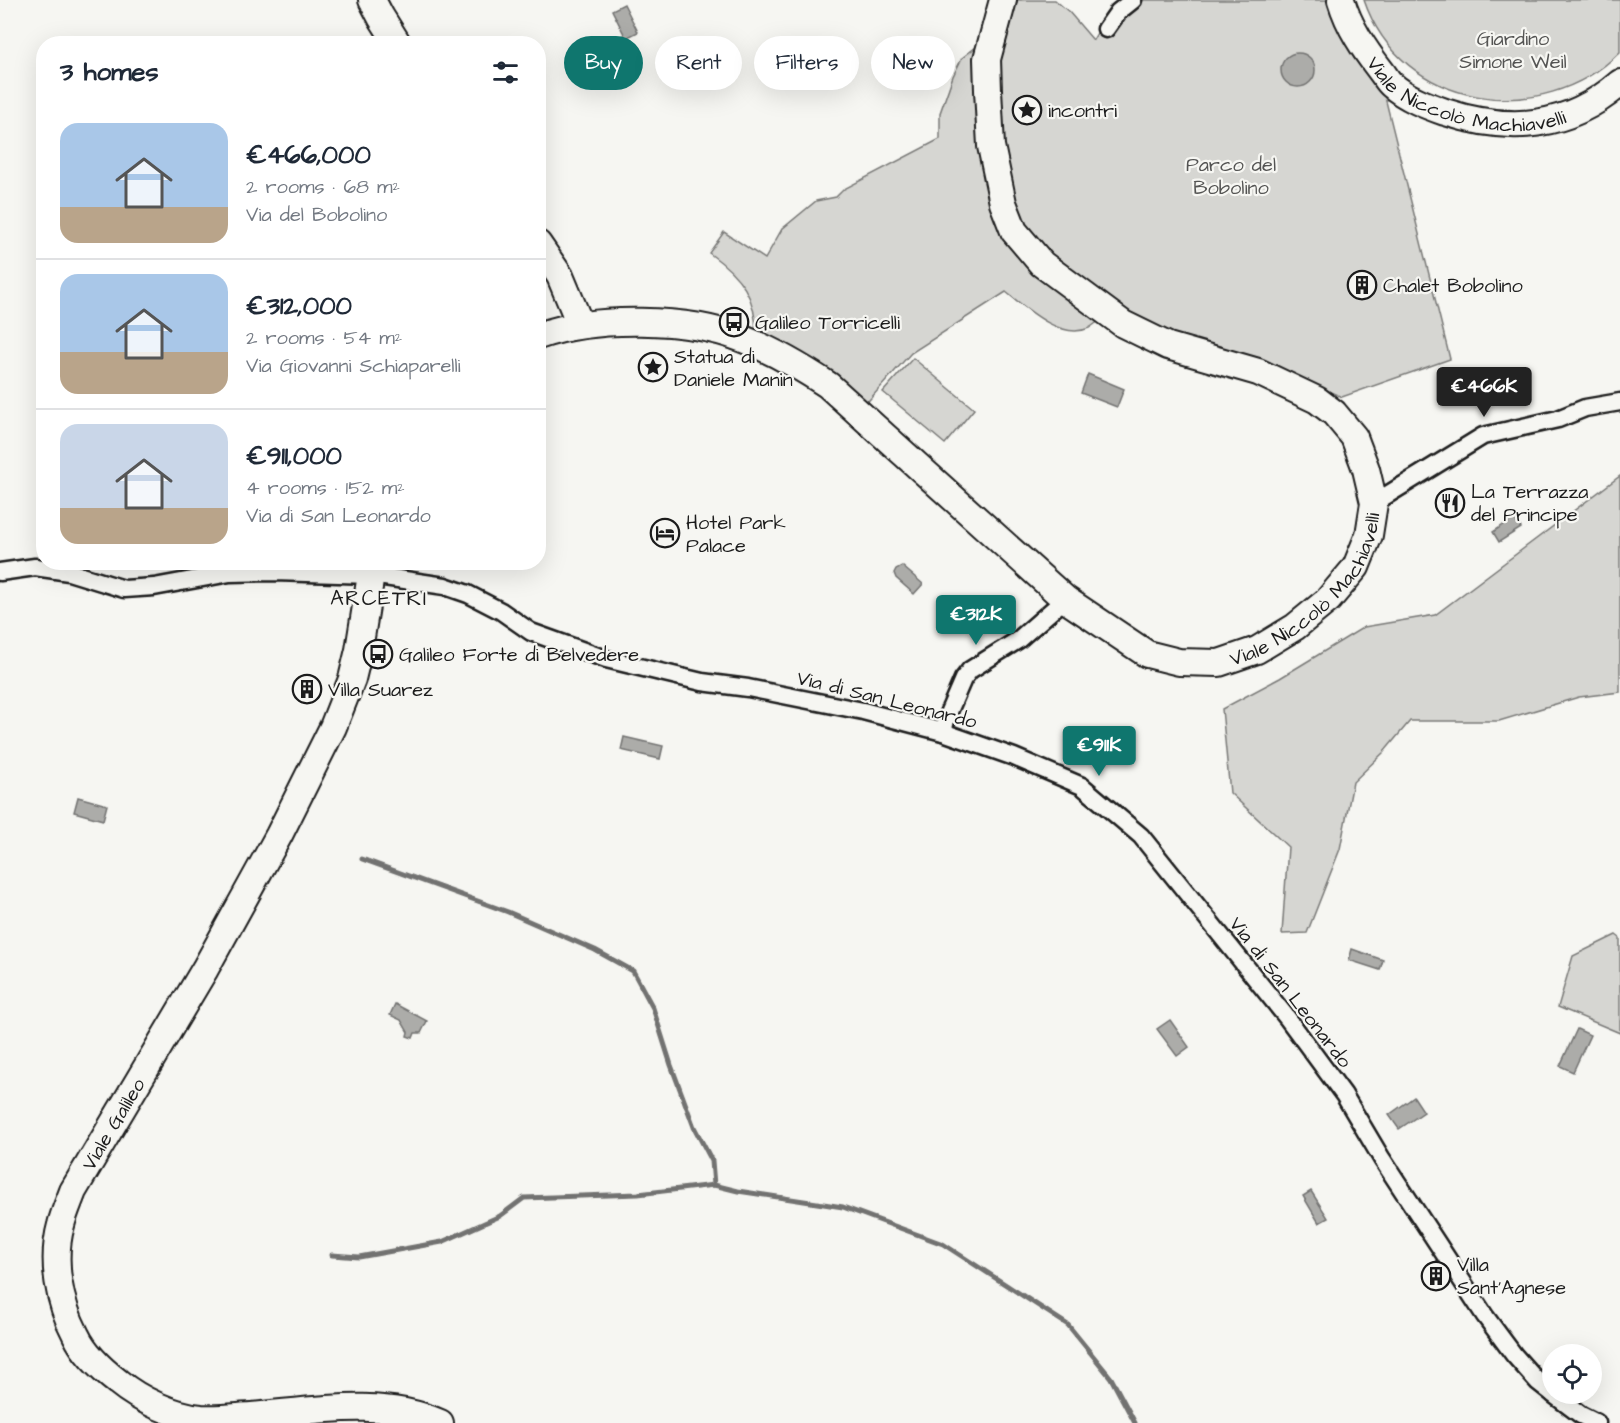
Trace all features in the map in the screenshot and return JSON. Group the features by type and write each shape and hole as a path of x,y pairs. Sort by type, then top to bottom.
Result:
{"main road":[{"path":"372,0 393,36"},
{"name":"Viale Niccolò Machiavelli","path":"546,333 580,324 668,323 733,335 789,359 828,386 1065,599 1147,654 1179,662 1219,663 1257,650 1295,627 1328,600 1356,567 1369,536 1374,503 1366,469 1354,437 1334,413 1317,400 1258,372 1168,346 1123,324 1042,264 1014,231 1002,198 991,146 988,90 987,59 1003,0"},
{"name":"Viale Niccolò Machiavelli","path":"1341,0 1346,16 1365,50 1392,86 1427,106 1471,120 1531,125 1564,118 1596,101 1620,83"},
{"path":"546,256 560,276 580,324"},
{"name":"Viale Galileo","path":"372,570 357,660 333,727 279,835 205,969 73,1191 60,1225 55,1259 65,1315 80,1343 100,1368 123,1387 161,1408 200,1418 346,1408 387,1409 432,1419 440,1423"}],"street":[{"path":"1106,28 1118,12 1133,0"},
{"path":"1374,503 1483,436 1558,419 1585,408 1620,402"},
{"name":"Via di San Leonardo","path":"0,572 36,567"},
{"name":"Via di San Leonardo","path":"58,570 124,589 154,587 230,573 339,570"},
{"name":"Via di San Leonardo","path":"376,570 445,586 468,594 501,611 531,632 606,659 702,682 748,688 852,708 943,732 1014,757 1082,786 1141,836 1288,1019 1344,1095 1382,1159 1485,1316 1514,1355 1542,1385"},
{"path":"943,732 947,716 963,679 970,670 1018,640 1065,599"},
{"name":"Via di San Leonardo","path":"1567,1404 1581,1415 1597,1423"}],"green space":[{"name":"Parco del Bobolino","path":"1010,0 1055,0 1069,12 1093,40 1103,23 1127,0 1330,0 1334,17 1354,58 1384,93 1450,359 1342,397 1288,374 1150,330 1115,309 1025,234 999,153 995,68"},
{"name":"Giardino Simone Weil","path":"1364,0 1620,0 1620,52 1588,77 1552,92 1514,99 1477,96 1441,85 1409,65 1382,37"},
{"path":"985,40 990,185 1104,317 1089,328 1078,331 1067,330 1044,321 1006,292 911,353 862,408 756,337 754,310 745,289 730,270 709,253 724,232 765,259 782,229 816,201 836,197 844,189 940,139 940,113 948,90 955,90 955,72 962,58"},
{"path":"913,358 974,409 945,444 883,392"},
{"path":"1620,476 1620,692 1579,697 1499,721 1410,721 1384,752 1353,782 1340,849 1307,933 1282,934 1288,847 1230,793 1222,709 1280,678 1364,627 1435,615"},
{"path":"1616,935 1620,938 1620,1033 1558,1007 1573,956"}],"shaded area":[{"path":"624,4 638,32 625,36 612,10"},
{"path":"1298,53 1310,58 1315,70 1310,82 1298,87 1286,82 1281,70 1286,58"},
{"path":"1088,374 1124,389 1117,407 1081,393"},
{"path":"1514,518 1521,528 1499,542 1493,532"},
{"path":"902,566 923,584 914,594 896,578 894,573 896,569"},
{"path":"624,737 663,746 660,759 621,750"},
{"path":"78,797 107,805 103,820 74,812"},
{"path":"1352,949 1383,960 1380,970 1349,960"},
{"path":"395,1004 427,1021 421,1033 415,1033 413,1038 407,1036 408,1032 401,1020 390,1015"},
{"path":"1170,1020 1189,1047 1177,1056 1157,1029"},
{"path":"1577,1029 1590,1035 1573,1072 1560,1066"},
{"path":"1414,1097 1424,1112 1399,1129 1389,1115"},
{"path":"1311,1191 1328,1218 1319,1223 1303,1196"}],"waterway":[{"path":"362,859 508,912 595,950 633,971 653,1008 694,1127 712,1161 714,1185"},
{"path":"332,1255 359,1257 442,1242 500,1216 524,1198 638,1194 714,1185 738,1191 843,1207 943,1244 1068,1325 1111,1378 1135,1423"}],"place":[{"name":"incontri","path":"1027,110"},
{"name":"Chalet Bobolino","path":"1362,285"},
{"name":"Galileo Torricelli","path":"734,322"},
{"name":"Statua di Daniele Manin","path":"653,367"},
{"name":"La Terrazza del Principe","path":"1450,503"},
{"name":"Hotel Park Palace","path":"665,533"},
{"name":"Galileo Forte di Belvedere","path":"378,654"},
{"name":"Villa Suarez","path":"307,689"},
{"name":"Villa Sant'Agnese","path":"1436,1276"}],"district":[{"name":"ARCETRI","path":"379,598"}]}
